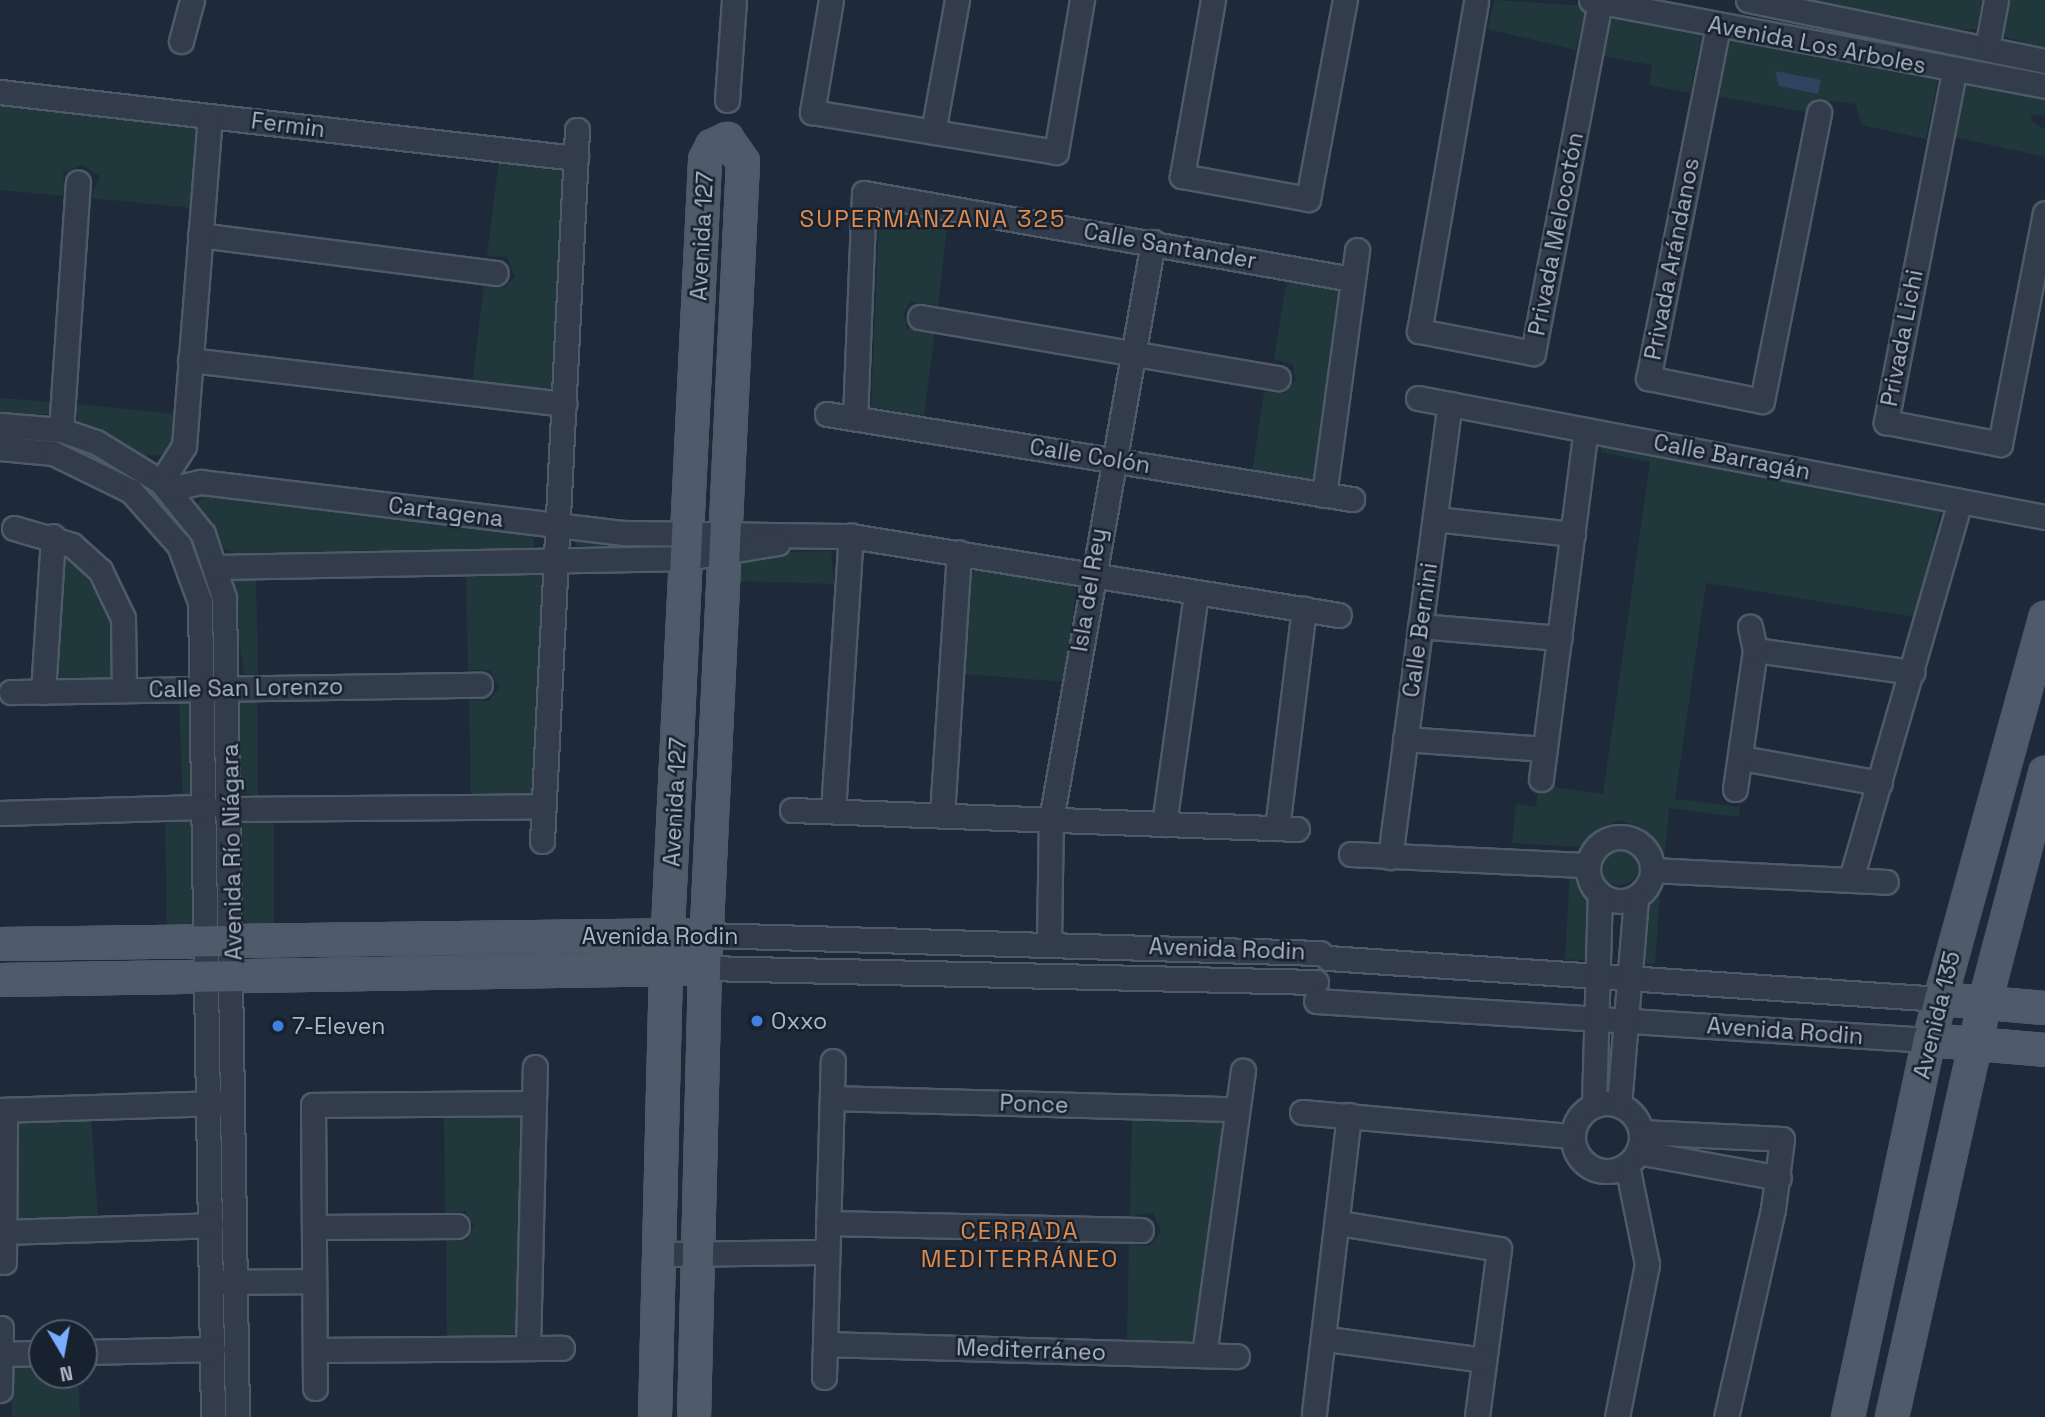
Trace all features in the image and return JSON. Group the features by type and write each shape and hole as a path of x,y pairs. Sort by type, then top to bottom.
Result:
{"main road":[{"name":"Avenida 127","path":"655,1417 666,970 705,160 712,146 727,139 743,162 706,935 694,1417"},
{"name":"Avenida 135","path":"1848,1417 1929,1040 2045,618"},
{"name":"Avenida 135","path":"1892,1417 1985,1002 2045,773"},
{"name":"Avenida Rodin","path":"0,944 706,935"},
{"name":"Avenida Rodin","path":"0,980 705,968"},
{"name":"Avenida Rodin","path":"1940,999 2045,1008"},
{"name":"Avenida Rodin","path":"1929,1040 2045,1050"}],"street":[{"path":"181,41 192,0"},
{"path":"727,100 734,0"},
{"path":"831,0 812,112 1056,152 1082,0"},
{"path":"933,132 957,0"},
{"path":"1213,0 1182,176 1308,200 1345,0"},
{"name":"Avenida Los Arboles","path":"1751,0 1886,44 1954,72 2045,86"},
{"path":"1987,48 1996,0"},
{"name":"Privada Melocotón","path":"1476,2 1419,331 1533,353 1595,2"},
{"name":"Avenida Los Arboles","path":"1595,2 1670,8 1718,26 1886,44 1987,48 2045,61"},
{"name":"Privada Arándanos","path":"1718,26 1648,379 1762,401 1819,113"},
{"name":"Privada Lichi","path":"1954,72 1886,422 2000,444 2045,213"},
{"name":"Fermin","path":"0,92 576,158"},
{"path":"166,485 184,446 210,116"},
{"path":"542,841 578,130"},
{"path":"61,430 79,183"},
{"name":"Calle Santander","path":"855,418 864,193 1352,279"},
{"path":"200,235 496,273"},
{"name":"Isla del Rey","path":"1049,942 1051,820 1110,460 1153,242"},
{"path":"1324,495 1357,250"},
{"path":"920,317 1131,350 1278,378"},
{"path":"190,360 564,404"},
{"name":"Calle Barragán","path":"1418,398 2045,517"},
{"name":"Calle Bernini","path":"1390,857 1450,404"},
{"name":"Calle Colón","path":"827,414 1352,499"},
{"name":"Avenida Río Niágara","path":"0,425 61,430 119,454 166,485 217,568 230,689 231,809 220,942"},
{"path":"1542,779 1586,429"},
{"name":"Avenida Río Niágara","path":"0,448 82,463 131,491 161,519 192,571 200,602 206,689 207,807 234,1102 237,1417"},
{"name":"Cartagena","path":"166,485 201,482 558,525 687,547"},
{"path":"1851,879 1960,501"},
{"path":"1435,519 1573,534"},
{"path":"14,528 53,536 88,556 118,601 124,690"},
{"path":"43,692 53,536"},
{"name":"Cartagena","path":"217,568 556,561 801,536 851,536 1339,615"},
{"path":"833,811 851,536"},
{"path":"942,816 959,553"},
{"path":"1164,824 1196,592"},
{"path":"792,810 1287,829 1304,609"},
{"path":"1420,626 1559,638"},
{"path":"1735,789 1742,758 1755,650 1750,627"},
{"path":"1755,650 1912,672"},
{"name":"Calle San Lorenzo","path":"12,692 480,685"},
{"path":"1405,739 1545,749"},
{"path":"1742,758 1880,783"},
{"path":"231,809 544,806"},
{"path":"0,813 207,807"},
{"path":"1594,1105 1600,895 1588,865 1597,846 1617,836 1638,842 1653,870"},
{"path":"1351,853 1588,865"},
{"path":"1653,870 1886,882"},
{"path":"1618,1417 1647,1264 1635,1150 1619,1105 1636,897 1653,870"},
{"path":"1600,895 1636,897"},
{"name":"Avenida Rodin","path":"706,935 1049,942 1224,949 1940,999"},
{"path":"1224,949 1224,980"},
{"name":"Avenida Rodin","path":"705,968 1224,980 1316,992 1597,1019 1929,1040"},
{"name":"Avenida Río Niágara","path":"214,1417 210,1103 221,976"},
{"path":"824,1377 833,1061"},
{"path":"528,1348 535,1068"},
{"path":"1204,1355 1243,1071"},
{"name":"Ponce","path":"832,1098 1237,1109"},
{"path":"4,1262 3,1110 234,1102"},
{"path":"315,1388 313,1105 534,1103"},
{"path":"1619,1105 1594,1105 1578,1119 1572,1136 1577,1154 1590,1168 1613,1171 1635,1150 1782,1139 1779,1178 1726,1417"},
{"path":"1302,1112 1572,1136"},
{"path":"1314,1413 1327,1339 1349,1115"},
{"path":"1635,1150 1779,1178"},
{"path":"828,1223 1141,1230"},
{"path":"1339,1223 1499,1249 1477,1417"},
{"path":"4,1232 211,1225"},
{"path":"314,1227 457,1226"},
{"path":"659,1254 698,1251 827,1252"},
{"path":"212,1282 314,1280"},
{"path":"0,1390 1,1328"},
{"path":"1327,1339 1484,1360"},
{"name":"Mediterráneo","path":"825,1344 1237,1356"},
{"path":"315,1350 562,1348"},
{"path":"98,1352 213,1349"},
{"path":"1,1354 28,1353"}],"green space":[{"path":"1494,0 1586,6 1576,50 1488,29"},
{"path":"1802,0 1982,0 1976,29 1953,29"},
{"path":"2010,0 2045,0 2045,48 2002,36"},
{"path":"1611,17 1702,33 1690,93 1649,85 1652,65 1603,56"},
{"path":"1728,36 1938,78 1926,139 1861,125 1856,104 1814,99 1811,113 1717,96"},
{"path":"1964,80 2045,95 2045,116 2032,114 2031,120 2045,130 2045,157 1954,137"},
{"path":"0,101 194,123 199,131 193,208 91,198 100,176 82,165 63,173 65,196 0,190"},
{"path":"499,160 559,166 565,174 553,386 545,391 472,383 484,285 505,288 515,276 507,257 487,256"},
{"path":"889,208 948,219 938,306 910,301 904,314 907,328 935,331 924,416 871,407 879,217"},
{"path":"1287,278 1343,286 1317,484 1252,473 1264,392 1285,393 1295,380 1293,365 1274,359"},
{"path":"0,398 54,402 53,414 0,415"},
{"path":"75,404 176,414 174,442 161,455 143,456 78,424"},
{"path":"1602,442 1942,505 1916,617 1706,583 1675,799 1740,807 1739,817 1669,808 1665,853 1643,828 1620,820 1598,829 1582,847 1512,843 1516,804 1536,807 1539,785 1603,794 1650,462 1601,452"},
{"path":"206,492 530,532 535,543 533,550 240,555 222,548 195,506"},
{"path":"582,538 665,548 583,551 575,544"},
{"path":"831,551 834,584 736,581 735,566 749,553"},
{"path":"75,559 113,620 114,673 108,680 62,680 54,672 61,561"},
{"path":"978,569 1066,580 1076,590 1064,682 965,674 972,572"},
{"path":"539,571 546,579 536,790 525,797 471,797 469,699 489,701 499,687 490,670 468,670 466,574"},
{"path":"256,578 258,674 244,674 232,588 234,581"},
{"path":"179,697 192,697 196,798 183,798"},
{"path":"245,699 257,699 258,796 240,792 240,703"},
{"path":"191,819 198,825 201,915 189,924 167,925 165,820"},
{"path":"245,820 274,820 274,926 252,926 240,917 238,826"},
{"path":"1619,845 1633,851 1639,865 1633,879 1619,885 1605,879 1599,865 1605,851"},
{"path":"1570,870 1592,898 1591,961 1565,959"},
{"path":"1661,878 1655,964 1638,963 1646,897"},
{"path":"444,1113 517,1113 523,1119 518,1331 509,1338 447,1339 446,1237 466,1241 474,1226 465,1211 445,1214"},
{"path":"91,1117 98,1218 22,1221 15,1215 16,1124 23,1118"},
{"path":"1132,1117 1217,1118 1224,1127 1196,1337 1188,1343 1127,1341 1129,1244 1150,1246 1161,1231 1153,1213 1130,1216"},
{"path":"19,1364 28,1364 28,1389 79,1389 80,1417 12,1417 12,1371"}],"water":[{"path":"1775,71 1821,80 1818,94 1779,86"}],"place":[{"name":"Oxxo","path":"757,1021"},
{"name":"7-Eleven","path":"278,1026"}],"district":[{"name":"SUPERMANZANA 325","path":"933,219"},
{"name":"CERRADA MEDITERRÁNEO","path":"1020,1245"}]}
